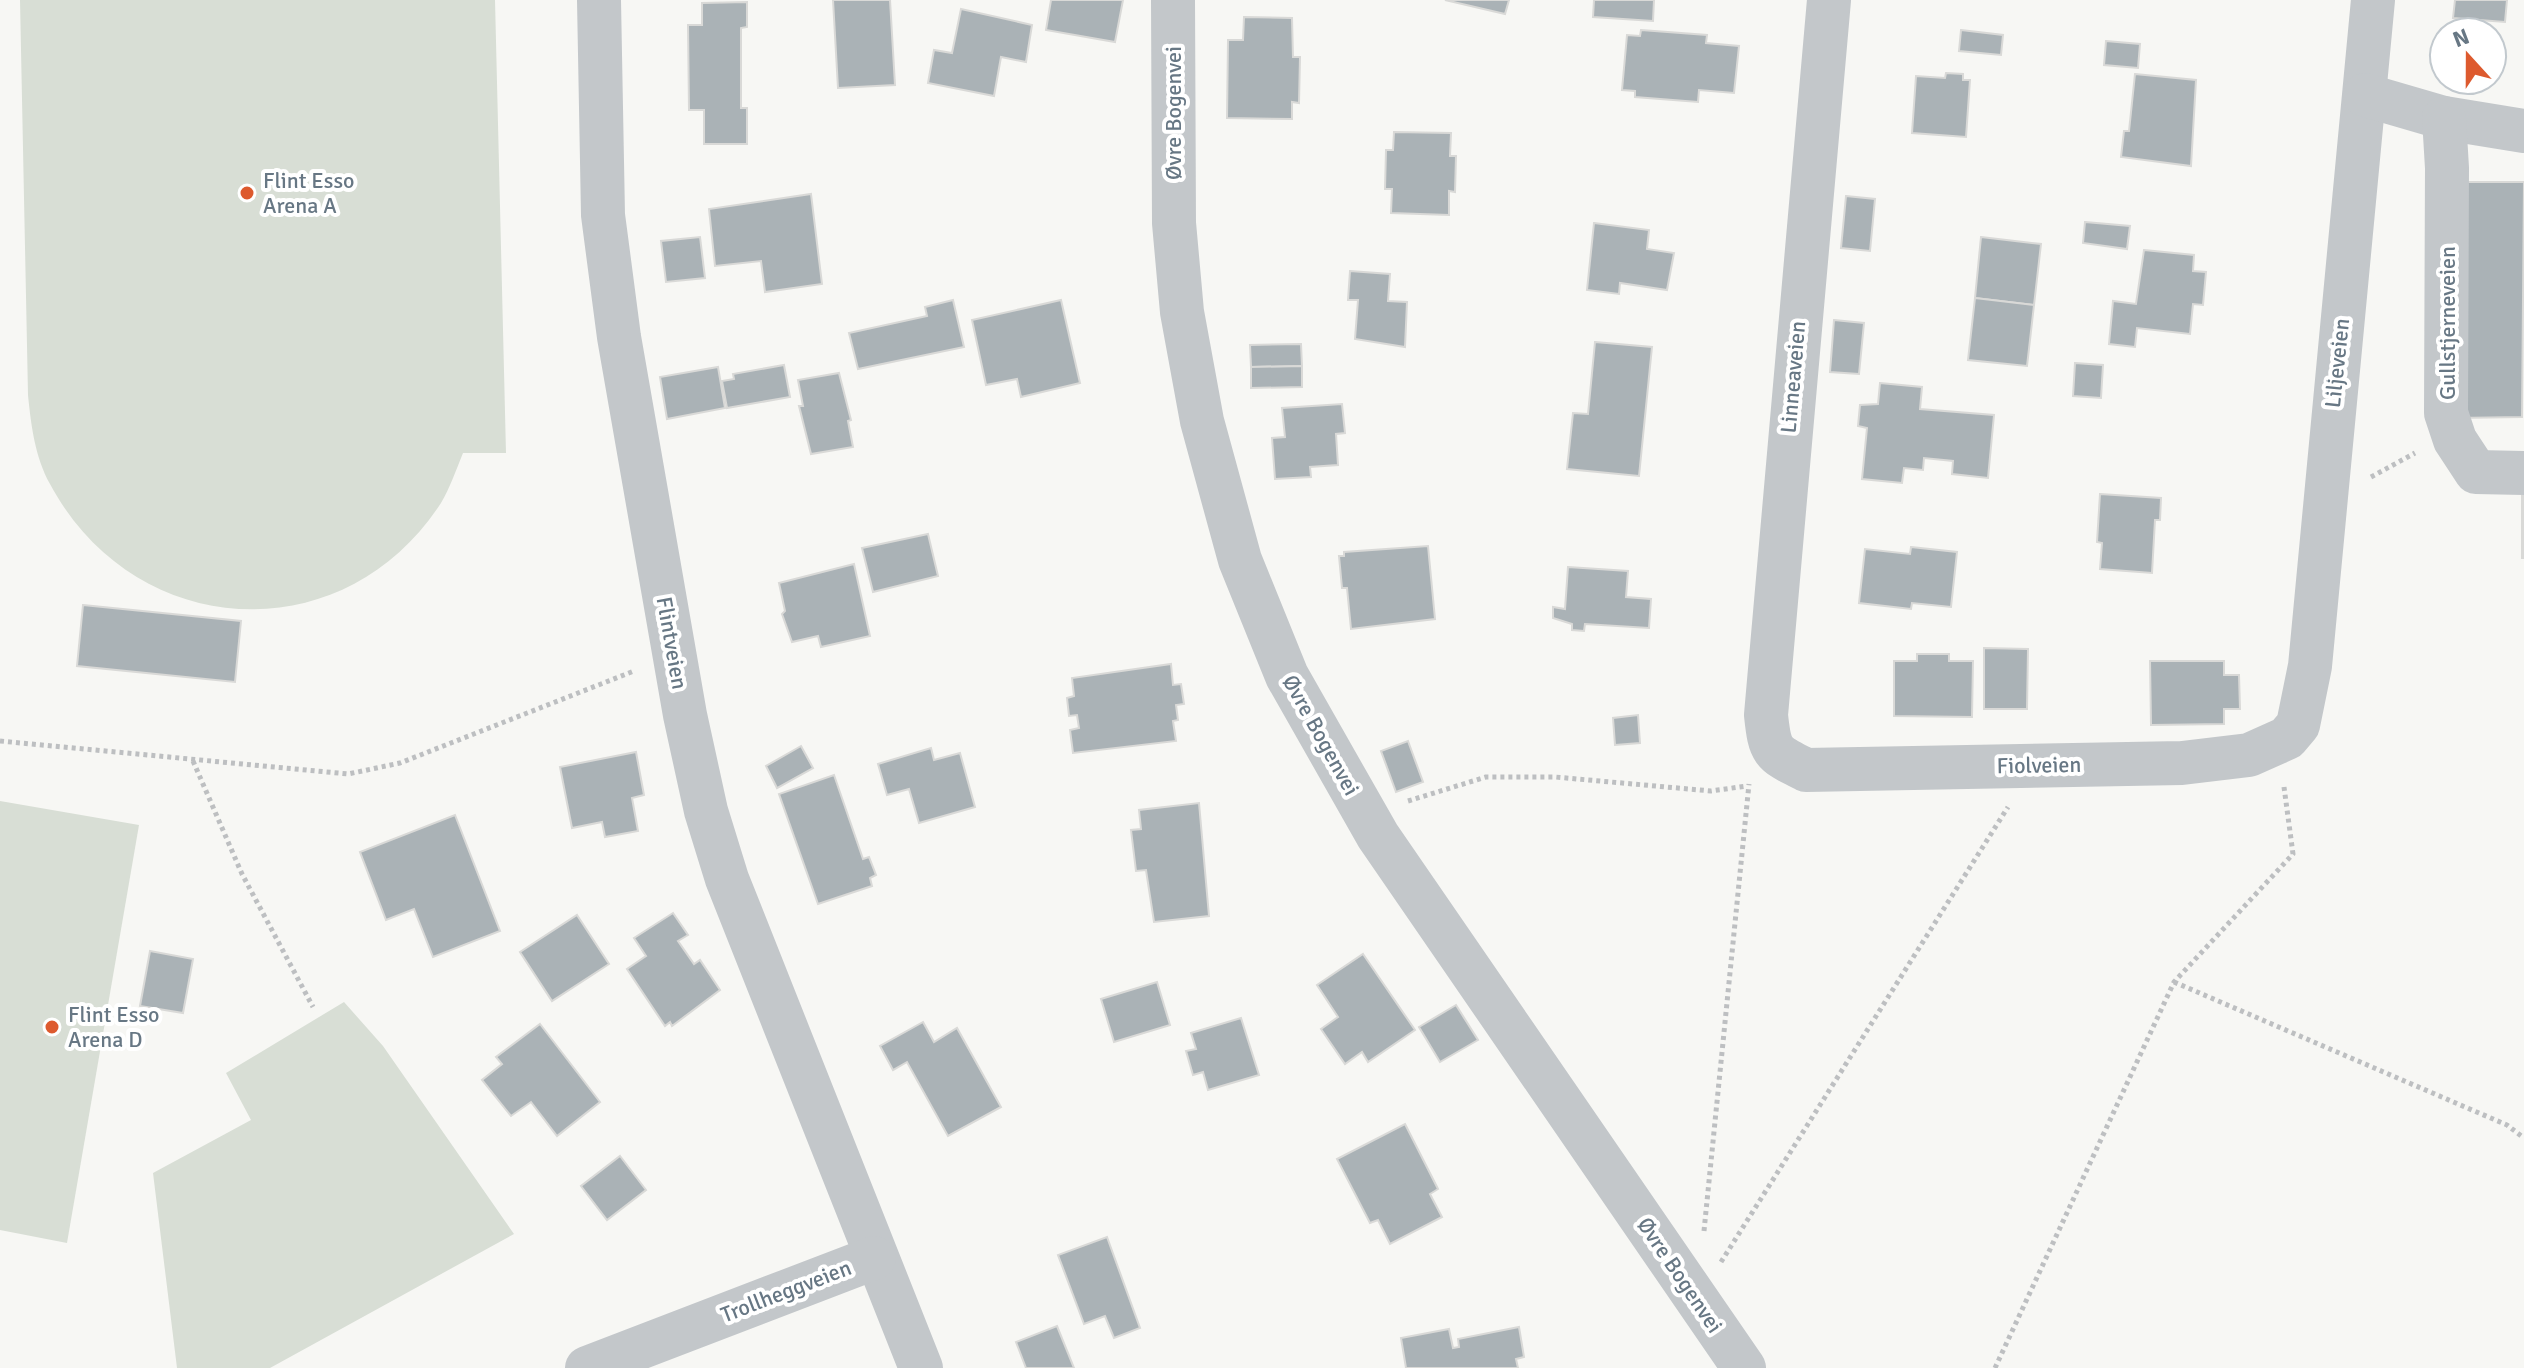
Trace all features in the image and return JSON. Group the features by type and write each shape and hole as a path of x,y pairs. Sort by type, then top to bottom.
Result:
{"street":[{"name":"Flintveien","path":"599,0 603,215 619,337 674,655 706,811 727,879 874,1258"},
{"name":"Øvre Bogenvei","path":"1173,0 1174,223 1182,312 1202,421 1240,560 1287,676 1365,815 1697,1300 1735,1365"},
{"name":"Linneaveien","path":"1767,766 1769,745 1766,715 1774,594 1829,0"},
{"name":"Liljeveien","path":"2288,734 2310,666 2373,0"},
{"path":"2365,95 2444,118 2524,131"},
{"name":"Gullstjerneveien","path":"2444,118 2446,413 2455,440 2476,472 2524,473"},
{"name":"Fiolveien","path":"1767,766 1806,770 2182,763 2249,755 2288,734"},
{"name":"Trollheggveien","path":"587,1368 874,1258 921,1368"}],"path":[{"path":"2325,502 2417,451"},
{"path":"0,741 193,761 363,773 400,763 674,655"},
{"path":"1995,1368 2174,982 2293,854 2288,734"},
{"path":"193,761 242,874 313,1007"},
{"path":"1365,815 1486,777 1555,777 1711,791 1767,766"},
{"path":"1697,1300 1767,766"},
{"path":"1697,1300 2035,766"},
{"path":"2174,982 2507,1125 2524,1138"}],"shaded area":[{"path":"20,0 495,0 506,453 463,453 441,503 400,552 350,586 296,605 240,609 185,599 133,574 87,536 50,484 37,452 28,395"},
{"name":"Flint Esso Arena D","path":"0,801 139,825 67,1243 0,1230"},
{"path":"344,1002 383,1046 514,1234 270,1368 177,1368 153,1173 251,1120 226,1073"}],"building":[{"path":"833,0 890,0 895,85 838,88"},
{"path":"1051,0 1123,0 1115,42 1046,30"},
{"path":"1445,0 1509,0 1505,14"},
{"path":"1594,0 1654,0 1653,21 1593,17"},
{"path":"2455,0 2507,0 2506,16 2453,16"},
{"path":"747,2 747,27 741,28 741,108 747,108 747,144 704,144 704,110 689,110 688,25 702,25 702,3"},
{"path":"961,9 1032,25 1026,62 1001,57 994,96 928,83 934,50 952,53"},
{"path":"1244,17 1292,18 1293,57 1300,57 1299,103 1292,102 1292,119 1227,118 1228,40 1243,40"},
{"path":"1641,30 1707,35 1706,43 1739,46 1734,93 1699,90 1698,102 1635,97 1635,91 1622,90 1627,35 1640,36"},
{"path":"1961,30 2003,35 2001,55 1959,51"},
{"path":"2106,41 2140,44 2138,68 2104,65"},
{"path":"1946,73 1963,74 1963,80 1970,80 1966,137 1912,133 1916,76 1945,78"},
{"path":"2135,74 2196,80 2191,166 2121,157 2124,131 2129,131"},
{"path":"1394,132 1451,133 1450,156 1456,156 1455,192 1449,191 1449,215 1391,213 1392,189 1385,189 1386,150 1393,150"},
{"path":"2455,182 2524,182 2522,417 2456,418"},
{"path":"811,194 822,284 765,292 761,261 715,266 709,209"},
{"path":"1846,196 1875,199 1870,251 1841,248"},
{"path":"2085,222 2130,226 2127,249 2083,243"},
{"path":"1594,223 1649,230 1647,249 1674,253 1667,290 1620,283 1619,294 1587,290"},
{"path":"700,237 705,278 666,282 661,241"},
{"path":"1981,237 2041,244 2034,305 1975,298"},
{"path":"2144,250 2194,255 2193,271 2206,272 2203,305 2193,304 2190,334 2137,328 2135,347 2109,344 2113,301 2136,304"},
{"path":"1350,271 1390,274 1388,301 1407,302 1405,347 1355,339 1358,300 1348,300"},
{"path":"1975,298 2034,305 2027,366 1968,360"},
{"path":"953,300 964,347 858,369 849,333 927,316 925,307"},
{"path":"1061,300 1080,383 1021,397 1017,379 986,385 972,320"},
{"path":"1834,320 1864,323 1859,374 1830,372"},
{"path":"1595,342 1652,347 1639,476 1567,469 1573,413 1588,414"},
{"path":"1301,344 1302,366 1251,367 1250,345"},
{"path":"2075,363 2103,365 2101,398 2073,396"},
{"path":"784,365 790,397 727,408 722,381 734,379 733,374"},
{"path":"1302,366 1302,387 1251,388 1251,367"},
{"path":"718,367 725,408 667,419 660,377"},
{"path":"839,373 851,420 848,421 853,447 811,454 799,406 803,406 798,380"},
{"path":"1880,383 1922,387 1920,409 1994,415 1988,478 1952,474 1953,461 1924,458 1923,470 1904,468 1902,483 1862,479 1867,428 1858,426 1860,405 1878,404"},
{"path":"1342,404 1345,433 1336,434 1338,465 1310,467 1311,477 1275,479 1272,438 1285,437 1282,408"},
{"path":"2524,492 2524,558 2522,558"},
{"path":"2100,494 2161,498 2160,520 2155,520 2152,573 2100,569 2102,543 2097,542"},
{"path":"928,534 938,576 873,592 862,548"},
{"path":"1428,546 1435,619 1351,629 1347,588 1342,588 1339,556 1344,556 1344,552"},
{"path":"1911,547 1957,552 1951,607 1912,603 1911,609 1859,603 1865,549 1910,554"},
{"path":"854,564 870,636 821,647 818,636 792,642 782,614 785,611 779,583"},
{"path":"1568,567 1628,571 1626,597 1651,599 1649,628 1585,624 1584,631 1572,630 1572,624 1553,618 1553,607 1565,609"},
{"path":"83,605 241,621 235,682 77,666"},
{"path":"1984,648 2028,649 2027,709 1984,709"},
{"path":"1917,654 1949,654 1949,661 1973,661 1972,717 1894,716 1894,661 1917,661"},
{"path":"2150,661 2224,661 2224,675 2239,675 2240,709 2224,709 2224,724 2151,725"},
{"path":"1171,664 1173,685 1181,684 1184,704 1176,705 1178,720 1173,721 1176,741 1073,753 1070,730 1079,728 1077,715 1069,716 1067,698 1074,696 1072,678"},
{"path":"1638,715 1640,743 1615,745 1613,718"},
{"path":"1408,741 1423,782 1396,792 1381,751"},
{"path":"801,746 813,768 777,788 766,766"},
{"path":"931,748 934,760 960,753 975,807 919,823 909,789 887,795 878,764"},
{"path":"636,752 644,795 632,798 638,831 605,837 602,822 572,828 560,767"},
{"path":"834,775 863,859 869,857 876,875 870,878 872,886 818,904 779,794"},
{"path":"1199,803 1209,916 1154,922 1146,870 1136,871 1131,830 1141,829 1139,810"},
{"path":"455,815 500,931 433,957 414,909 386,920 360,852"},
{"path":"673,913 688,935 678,941 694,964 700,960 720,990 672,1026 670,1022 665,1026 627,969 646,956 634,938"},
{"path":"577,915 609,964 552,1001 520,952"},
{"path":"150,951 193,959 183,1013 140,1006"},
{"path":"1363,954 1415,1030 1368,1062 1362,1052 1345,1064 1321,1029 1338,1017 1317,985"},
{"path":"1157,982 1170,1025 1114,1042 1101,999"},
{"path":"1456,1005 1478,1040 1440,1062 1419,1027"},
{"path":"1241,1018 1259,1075 1208,1090 1203,1072 1193,1075 1186,1051 1196,1049 1191,1033"},
{"path":"923,1022 934,1042 957,1028 1001,1107 948,1136 907,1062 893,1070 880,1046"},
{"path":"540,1024 600,1102 557,1136 531,1102 511,1116 482,1080 502,1064 496,1057"},
{"path":"1405,1124 1438,1189 1430,1194 1442,1217 1390,1244 1378,1220 1370,1223 1337,1159"},
{"path":"620,1156 646,1190 607,1220 581,1186"},
{"path":"1107,1237 1140,1328 1114,1338 1105,1316 1084,1324 1058,1255"},
{"path":"1057,1326 1074,1368 1026,1368 1016,1342"},
{"path":"1519,1327 1524,1357 1516,1359 1518,1368 1406,1368 1401,1338 1449,1329 1453,1348 1459,1347 1458,1339"}],"place":[{"name":"Flint Esso Arena A","path":"247,193"},
{"name":"Flint Esso Arena D","path":"52,1027"}]}
